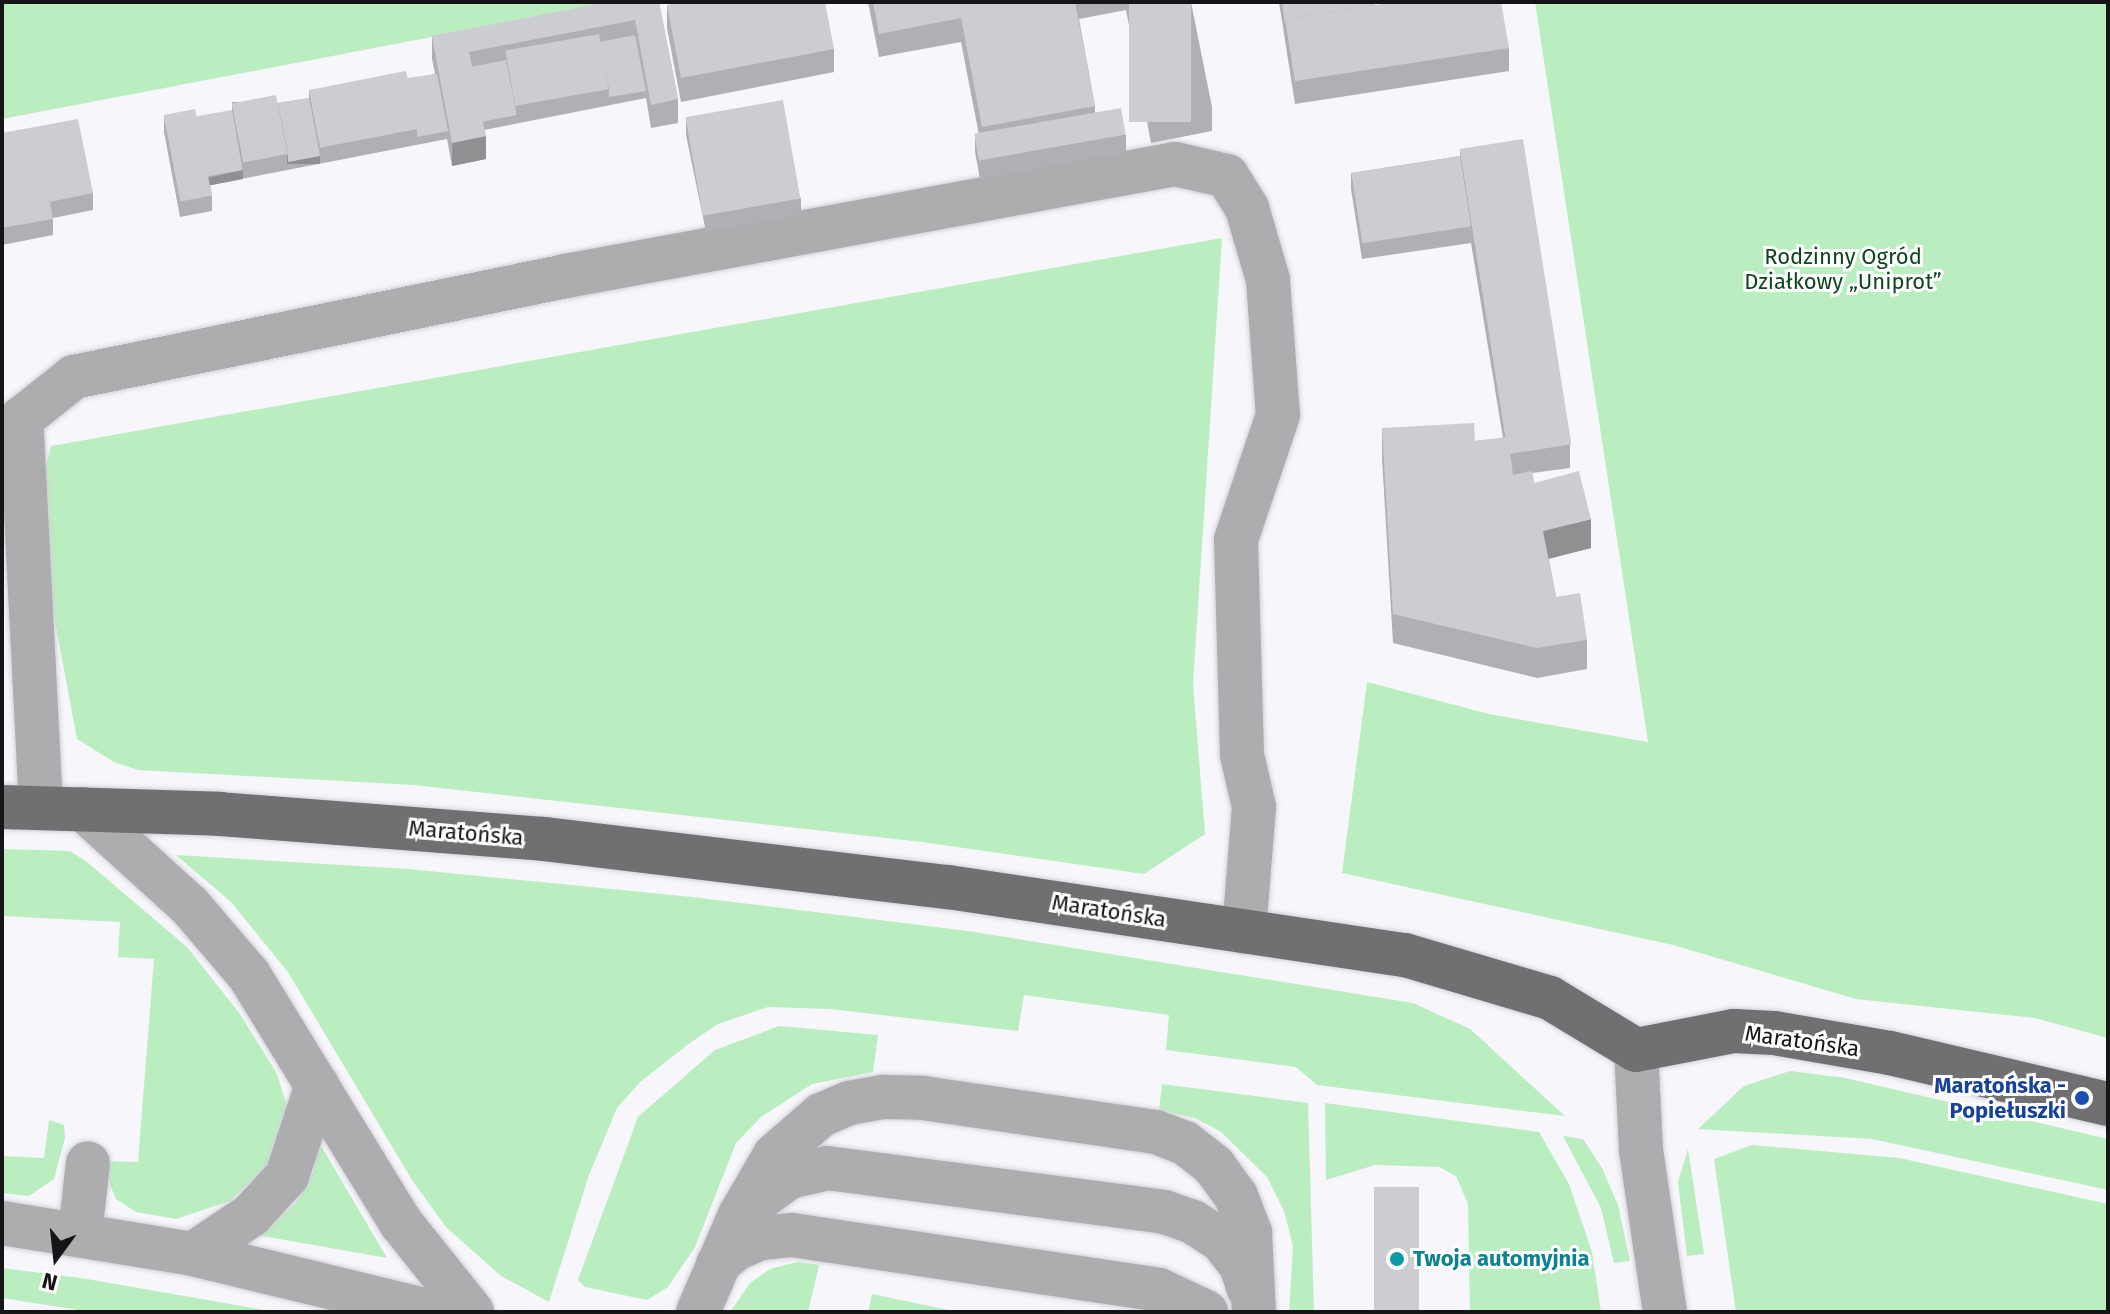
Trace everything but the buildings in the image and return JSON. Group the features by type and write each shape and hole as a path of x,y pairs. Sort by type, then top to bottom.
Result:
{"main road":[{"name":"Maratońska","path":"42,808 544,839 948,887 1405,955 1536,993 1636,1050 1734,1031 1774,1033 1890,1053 2108,1104"}],"street":[{"path":"472,1312 401,1223 274,1011 222,940 42,808 21,419 74,377 566,276 1175,164 1227,176 1247,208 1268,280 1278,415 1236,540 1242,755 1254,807 1244,932"},
{"path":"1636,1050 1641,1150 1665,1312"},
{"path":"193,1254 251,1215 287,1176 317,1085"},
{"path":"698,1312 740,1215 775,1155 795,1133 849,1103 923,1098 1156,1132 1185,1143 1214,1166 1236,1196 1250,1233 1254,1309"},
{"path":"80,1234 88,1163"},
{"path":"740,1215 789,1177 827,1168 1164,1212 1193,1222 1222,1241 1241,1265 1254,1309"},
{"path":"2,1223 193,1254 433,1312"},
{"path":"718,1264 761,1238 792,1235 1159,1290 1206,1312"}],"green space":[{"path":"615,2 2,119 2,3"},
{"name":"Rodzinny Ogród Działkowy „Uniprot”","path":"1535,2 2108,2 2108,1038 2035,1018 1856,999 1673,945 1342,873 1367,682 1489,714 1648,742"},
{"path":"1222,238 1193,684 1205,834 1144,874 922,842 414,785 138,770 114,762 77,739 39,536 40,489 51,446"},
{"path":"2,849 70,851 87,862 187,947 240,1014 277,1074 287,1106 271,1162 230,1201 176,1219 136,1212 116,1199 100,1161 138,1162 154,959 118,957 120,922 2,916"},
{"path":"176,855 408,869 692,897 968,931 1413,1003 1470,1029 1565,1116 1317,1085 1296,1067 1166,1050 1169,1015 1024,995 1018,1031 830,1009 768,1007 718,1024 640,1082 617,1108 589,1175 549,1302 501,1276 446,1227 412,1180 288,972 231,902"},
{"path":"779,1026 878,1035 873,1072 812,1084 761,1117 736,1143 695,1247 668,1287 647,1300 585,1287 578,1280 638,1117 715,1050"},
{"path":"1790,1071 1845,1078 2108,1139 2108,1190 1872,1139 1698,1129 1744,1086"},
{"path":"1162,1084 1308,1103 1314,1312 1289,1312 1293,1246 1284,1211 1267,1177 1221,1132 1195,1118 1159,1110"},
{"path":"1325,1103 1539,1132 1569,1184 1592,1252 1601,1312 1470,1312 1468,1204 1456,1176 1439,1167 1375,1165 1326,1180"},
{"path":"49,1120 64,1125 65,1138 54,1179 29,1196 2,1193 2,1156 44,1158"},
{"path":"1563,1136 1583,1139 1602,1168 1618,1205 1630,1261 1614,1263 1601,1208"},
{"path":"320,1144 387,1258 257,1235 296,1203 313,1172"},
{"path":"1752,1145 1899,1158 2108,1204 2108,1312 1736,1312 1714,1159"},
{"path":"1688,1149 1704,1254 1687,1256 1678,1182"},
{"path":"797,1262 819,1265 808,1312 730,1312 750,1283 770,1269"},
{"path":"2,1268 81,1278 276,1312 91,1312 2,1298"},
{"path":"872,1294 958,1312 868,1312"}],"place":[{"name":"Maratońska - Popiełuszki","path":"2082,1098"},
{"name":"Twoja automyjnia","path":"1397,1259"}]}
